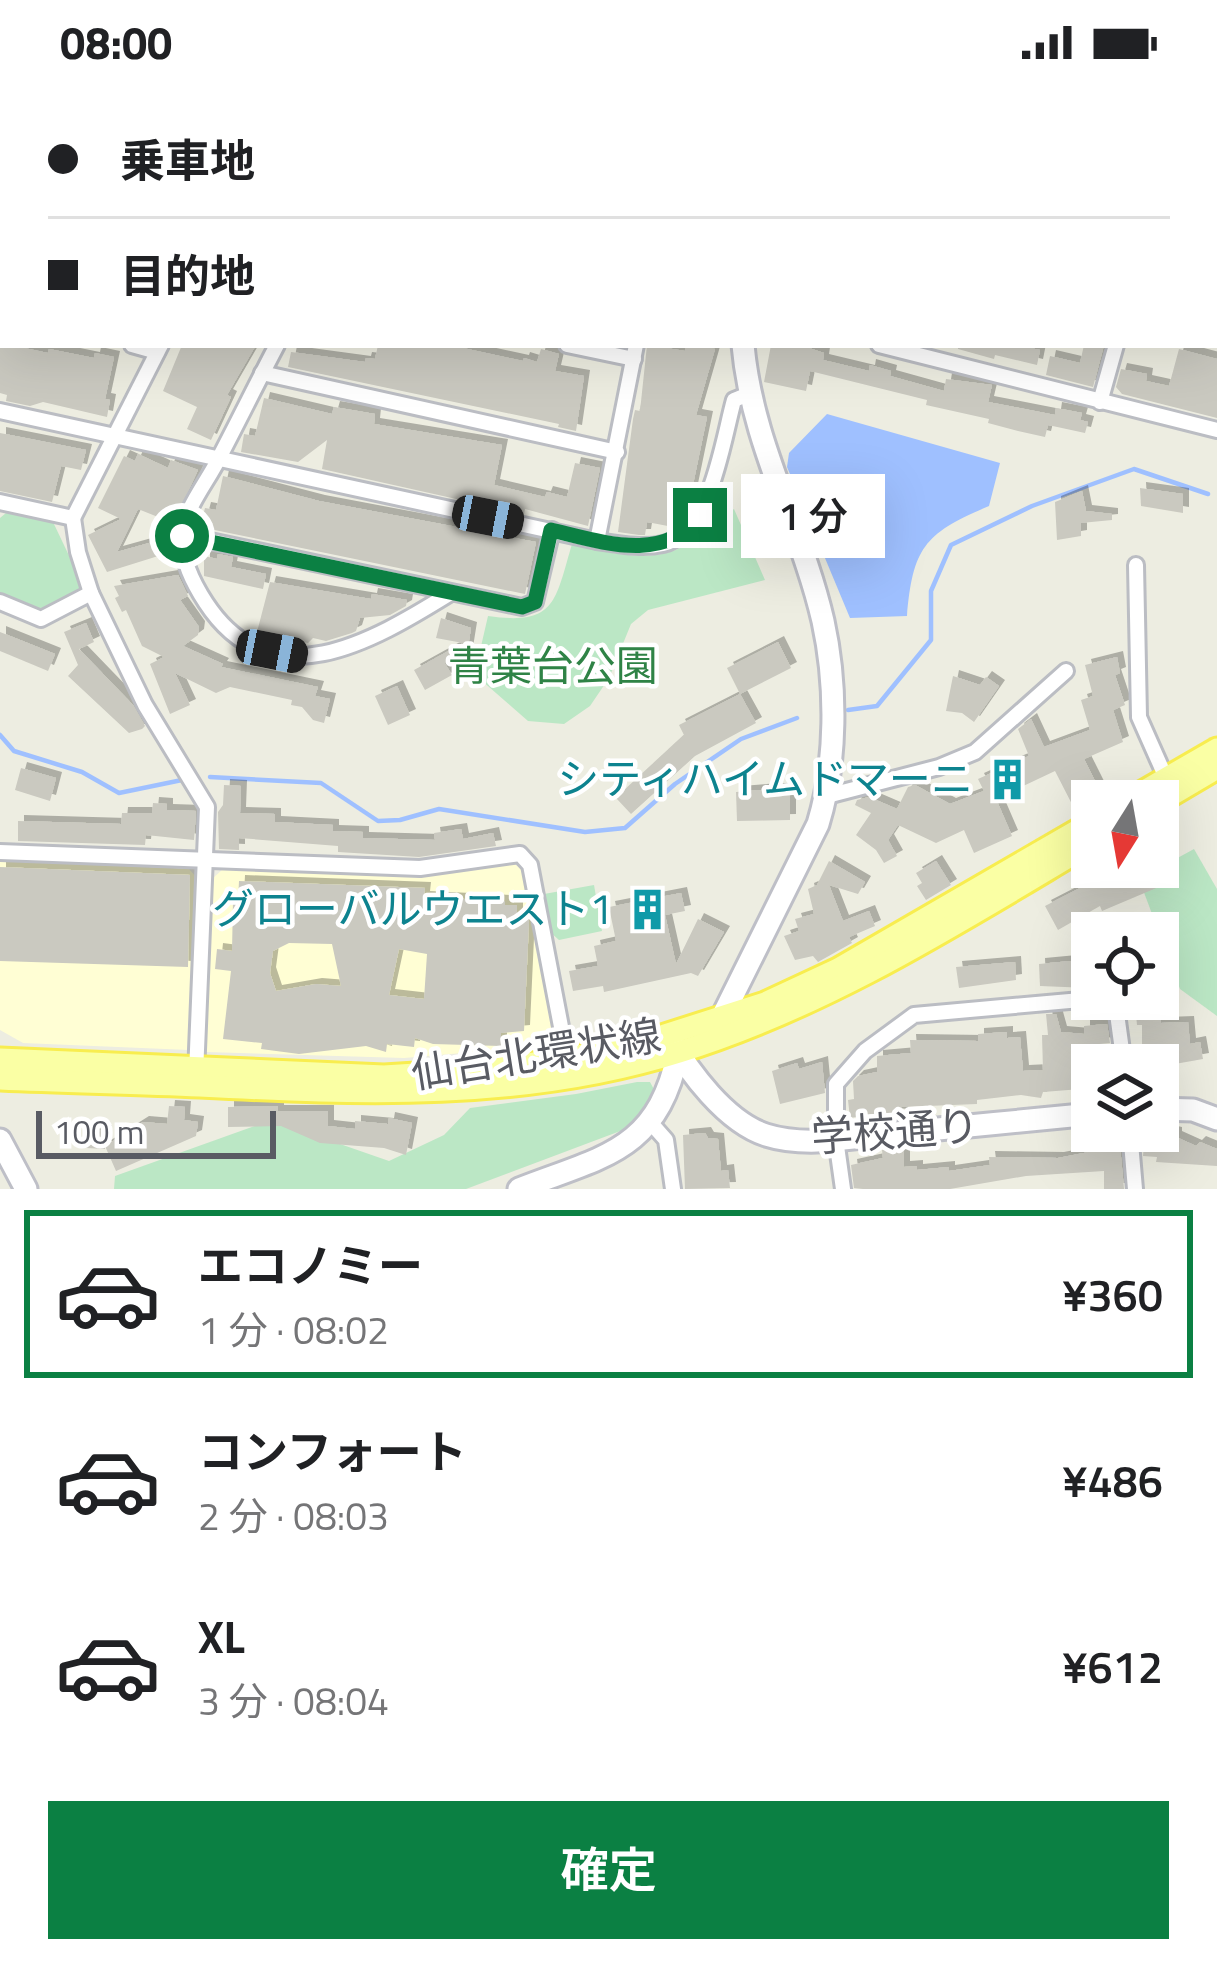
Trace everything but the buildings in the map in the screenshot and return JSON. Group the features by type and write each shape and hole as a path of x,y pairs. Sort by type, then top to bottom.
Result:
{"main road":[{"path":"1163,780 1217,749"},
{"path":"1179,791 1217,768"},
{"name":"仙台北環状線","path":"724,1027 838,969 1071,834"},
{"name":"仙台北環状線","path":"0,1059 387,1094 458,1091 560,1077 805,1005 870,973 1071,855"},
{"name":"仙台北環状線","path":"0,1079 383,1076 496,1069 673,1045"}],"street":[{"path":"276,348 182,536 185,565 220,625 243,644 302,657 331,655 448,594"},
{"path":"596,348 635,352 597,541"},
{"path":"724,1027 807,850 827,796 831,724 822,620 764,452 742,348"},
{"path":"891,348 1217,430"},
{"path":"1100,402 1115,348"},
{"path":"159,349 74,518 78,552 91,593 145,705 207,807 196,1077"},
{"path":"262,373 617,452"},
{"path":"0,411 597,541 662,544 686,534 700,515 734,400 749,394"},
{"path":"0,502 74,518"},
{"path":"182,536 522,607 535,602 551,530"},
{"path":"1136,565 1139,717 1166,778"},
{"path":"0,602 41,619 91,593"},
{"path":"827,796 975,752 1066,671"},
{"path":"0,852 420,868 520,854 530,866 568,1058"},
{"path":"843,1189 836,1139 836,1084 865,1051 914,1015 1071,1001"},
{"path":"519,1189 617,1151 651,1123 670,1092 673,1045"},
{"name":"学校通り","path":"673,1045 737,1118 763,1134 792,1140 1071,1116"},
{"path":"1179,1110 1217,1119"},
{"path":"651,1123 666,1140 673,1189"},
{"path":"0,1140 26,1189"},
{"path":"1132,1152 1136,1189"}],"shaded area":[{"path":"0,861 189,869 197,878 189,1050 23,1043 0,1030"},
{"path":"513,863 524,871 557,1045 404,1058 206,1052 212,879 223,869 422,877"}],"green space":[{"name":"青葉台公園","path":"734,509 765,580 648,610 631,624 609,678 590,706 564,724 528,721 481,680 476,668 488,616 540,613 556,594 572,544 635,556 666,553 695,539"},
{"path":"6,513 53,522 83,585 78,596 42,611 0,595 0,518"},
{"path":"1194,849 1217,889 1217,1016 1179,986 1179,912 1151,912 1142,888 1179,888 1179,857"},
{"path":"594,885 602,931 559,940 550,932 544,894"},
{"path":"650,1082 657,1095 631,1127 466,1189 114,1189 115,1176 271,1120 389,1161 444,1135 470,1108"}],"water":[{"path":"827,414 1000,463 989,506 950,525 926,545 913,574 907,616 850,618 787,467 789,453"}],"waterway":[{"path":"848,710 877,706 931,640 931,591 951,545 1032,506 1134,469 1208,494"},
{"path":"210,777 321,783 378,821 439,809 585,832 625,828 675,784 741,739 797,718"},
{"path":"0,735 14,751 82,772 119,793 182,780"}],"place":[{"name":"シティハイムドマーニ","path":"1007,779"},
{"name":"グローバルウエスト1","path":"647,909"}],"route":[{"path":"182,536 522,607 535,602 539,592 551,530 626,545 662,544 686,534 700,515"}]}
